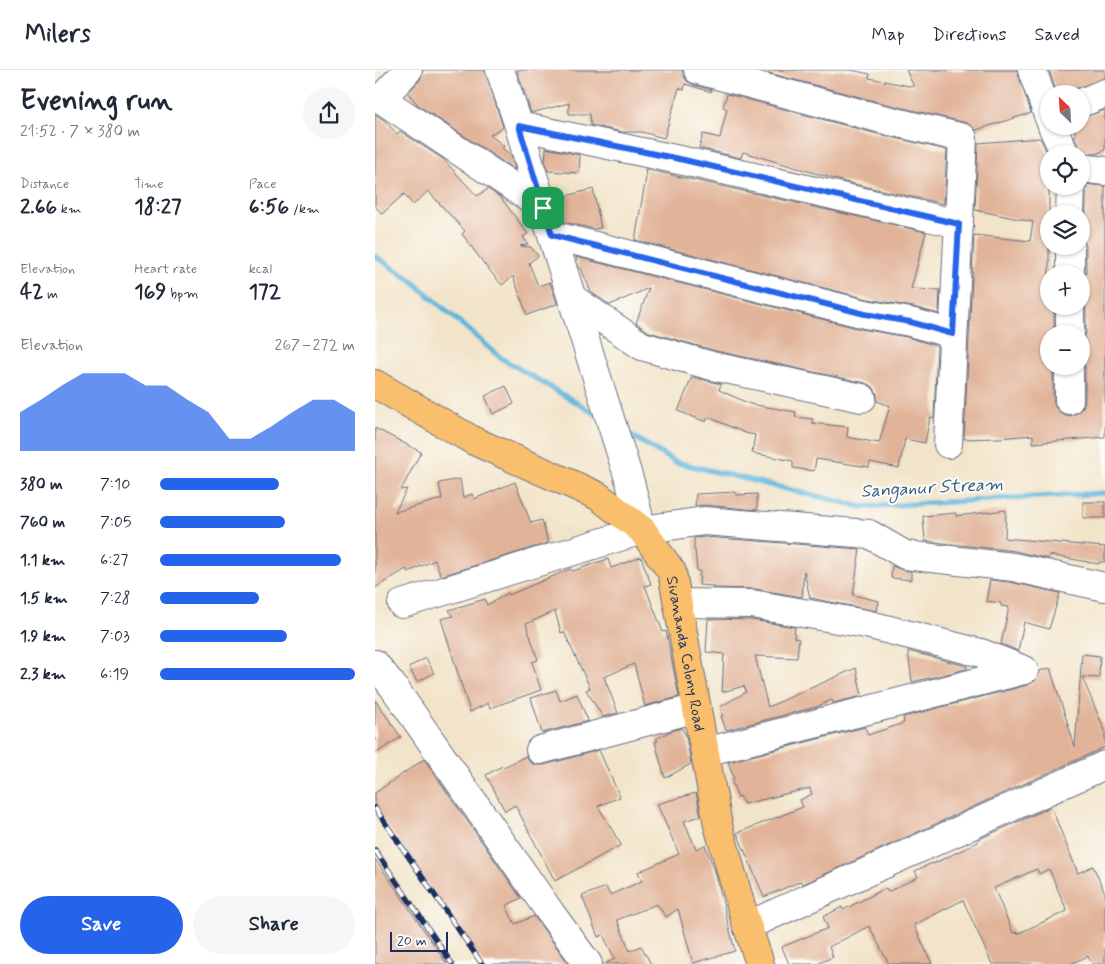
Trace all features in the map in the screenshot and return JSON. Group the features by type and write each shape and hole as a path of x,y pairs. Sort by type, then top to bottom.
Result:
{"main road":[{"name":"Sivananda Colony Road","path":"375,384 474,441 598,496 642,530 672,572 718,825 759,964"}],"street":[{"path":"408,70 381,99 543,208"},
{"path":"500,70 616,440 642,530"},
{"path":"698,70 879,118 963,138 947,444"},
{"path":"1032,70 1040,93"},
{"path":"1090,99 1105,93"},
{"path":"519,126 684,160 959,224"},
{"path":"1090,169 1105,171"},
{"path":"552,235 865,314 910,322 953,334"},
{"path":"571,298 642,346 712,366 862,398"},
{"path":"1069,375 1069,400"},
{"path":"402,604 642,530 704,521 869,534 905,554 1013,567 1105,587"},
{"path":"678,603 752,604 866,624 981,653 1024,670 705,752"},
{"path":"375,664 392,685 588,964"},
{"path":"540,750 697,708"},
{"path":"747,926 1105,765"}],"building":[{"path":"423,70 485,70 503,127 490,135 504,146 502,148 511,155 515,170 419,106 408,93 420,80"},
{"path":"517,70 683,70 683,75 687,81 712,90 711,92 685,84 684,90 679,88 664,138 642,132 622,132 591,125 590,114 569,114 569,103 531,113"},
{"path":"770,70 851,70 870,74 869,78 914,87 906,70 1017,70 1031,113 976,130 967,123 769,73"},
{"path":"1049,70 1105,70 1105,78 1086,85 1054,85"},
{"path":"727,94 874,133 947,150 944,204 845,182 743,152 741,158 699,148 703,134 720,138 727,109 723,107"},
{"path":"1105,110 1105,150 1096,154 1090,154 1090,145 1077,145 1074,136 1090,135 1090,115"},
{"path":"375,114 384,120 397,134 400,131 443,159 477,196 488,189 501,198 528,234 523,237 528,244 520,246 531,247 538,256 529,263 538,286 550,282 557,304 527,315 513,276 502,285 462,234 465,231 428,191 413,205 404,194 382,214 375,206"},
{"path":"1040,138 1044,145 1040,145 1040,195 1049,195 1049,205 1040,205 1040,255 1049,255 1049,265 1040,265 1040,315 1054,315 1054,325 1040,325 1040,375 1053,375 1053,400 1055,407 1061,413 1069,416 1077,413 1083,407 1085,400 1085,375 1090,375 1090,325 1086,325 1086,315 1090,315 1090,265 1086,265 1086,255 1090,255 1090,205 1086,205 1086,195 1090,195 1090,184 1105,186 1105,437 1033,443 1033,435 964,439 974,235 1030,241 1033,222 975,210 978,143"},
{"path":"546,148 580,155 579,173 548,171 545,163"},
{"path":"645,169 926,232 911,289 940,290 939,314 868,299 635,240 646,177"},
{"path":"593,189 601,228 594,229 564,222 558,198"},
{"path":"576,257 861,329 907,337 937,346 934,418 930,417 925,443 905,439 899,468 870,462 869,467 816,459 814,471 793,468 793,461 752,453 755,435 745,433 708,417 706,422 678,411 692,377 721,384 719,390 750,404 796,412 795,417 813,419 812,423 848,427 847,437 879,443 890,406 877,401 877,394 873,387 865,383 716,351 649,332 636,323 649,288 610,305 591,292 581,268 579,268"},
{"path":"506,386 514,404 493,414 485,396"},
{"path":"375,428 421,452 401,490 407,489 395,512 442,499 439,483 460,479 463,498 472,494 474,499 515,482 531,523 542,520 548,543 441,576 435,560 408,572 406,569 375,588"},
{"path":"736,492 736,495 757,494 757,510 705,505 695,506 696,494"},
{"path":"1083,502 1105,502 1105,518 1083,518"},
{"path":"1006,510 1005,538 1105,547 1105,562 1100,562 1099,564 1049,555 1048,559 1015,551 925,541 923,516 956,513 956,516"},
{"path":"705,537 860,549 853,595 879,601 877,611 810,598 804,571 802,597 755,589 712,588 713,586 699,585 700,571 697,571 694,538"},
{"path":"641,557 651,584 645,586 663,632 666,631 679,697 645,706 634,664 604,677 618,713 603,717 586,690 590,688 564,632 561,633 555,611 526,624 538,660 532,662 541,690 490,708 488,703 470,712 441,619 453,616 449,610 485,599 487,605 508,593 509,595 570,569 573,571 608,559 611,568"},
{"path":"892,566 911,571 911,580 891,578"},
{"path":"990,580 1010,582 1060,593 1049,629 1024,622 1018,651 1001,644 1009,607 1001,606 1001,603 986,601"},
{"path":"708,619 751,620 795,627 794,638 799,639 797,658 755,656 768,707 856,668 862,696 833,703 832,700 816,707 726,730 720,707 746,692 744,686 722,692 724,654 706,652"},
{"path":"908,651 967,666 967,669 912,682"},
{"path":"1082,654 1100,656 1099,678 1082,677 1105,731 1105,747 810,881 803,884 801,881 764,897 737,833 803,807 800,800 812,794 810,788 744,804 740,796 738,797 731,780 734,779 728,762 865,727 868,735 904,723 903,717 1028,685 1035,681 1039,671 1050,668 1075,747"},
{"path":"426,658 434,673 417,682 409,667"},
{"path":"556,690 560,701 577,694 588,721 542,733 531,698"},
{"path":"375,700 401,737 375,754"},
{"path":"682,728 686,736 691,764 665,778 655,742 658,741 656,739 671,731"},
{"path":"599,750 620,797 598,806 621,845 555,881 515,805 505,811 486,775 526,756 535,765 544,765"},
{"path":"424,759 521,898 506,906 515,924 534,916 569,964 483,964 375,807 375,793"},
{"path":"696,793 701,816 684,821 696,849 705,845 715,871 735,951 693,963 678,909 666,917 657,904 617,920 630,951 641,946 651,964 605,964 615,959 603,935 598,937 582,896 606,887 610,895 642,881 638,872 679,854 657,804"},
{"path":"1051,807 1078,873 1093,866 1105,893 1105,964 1092,964 1088,956 1070,964 992,964 963,900 914,925 932,964 889,964 869,926 829,947 833,957 817,964 789,964 782,947 828,928 823,917 842,907 843,910 886,888 888,892 918,877 915,871 978,842 977,840","holes":["1037,869 1039,874 1049,869 1067,911 1017,934 1016,932 1013,933 994,888"]},
{"path":"375,859 396,889 447,964 375,964"}],"waterway":[{"path":"375,256 411,280 501,358 599,416"},
{"name":"Sanganur Stream","path":"624,431 675,462 862,507 1105,493"}],"railway":[{"path":"375,808 482,964"},
{"path":"375,850 452,964"}],"route":[{"path":"519,126 684,160 959,224 953,334 910,322 865,314 552,235 543,208 519,126"}]}
